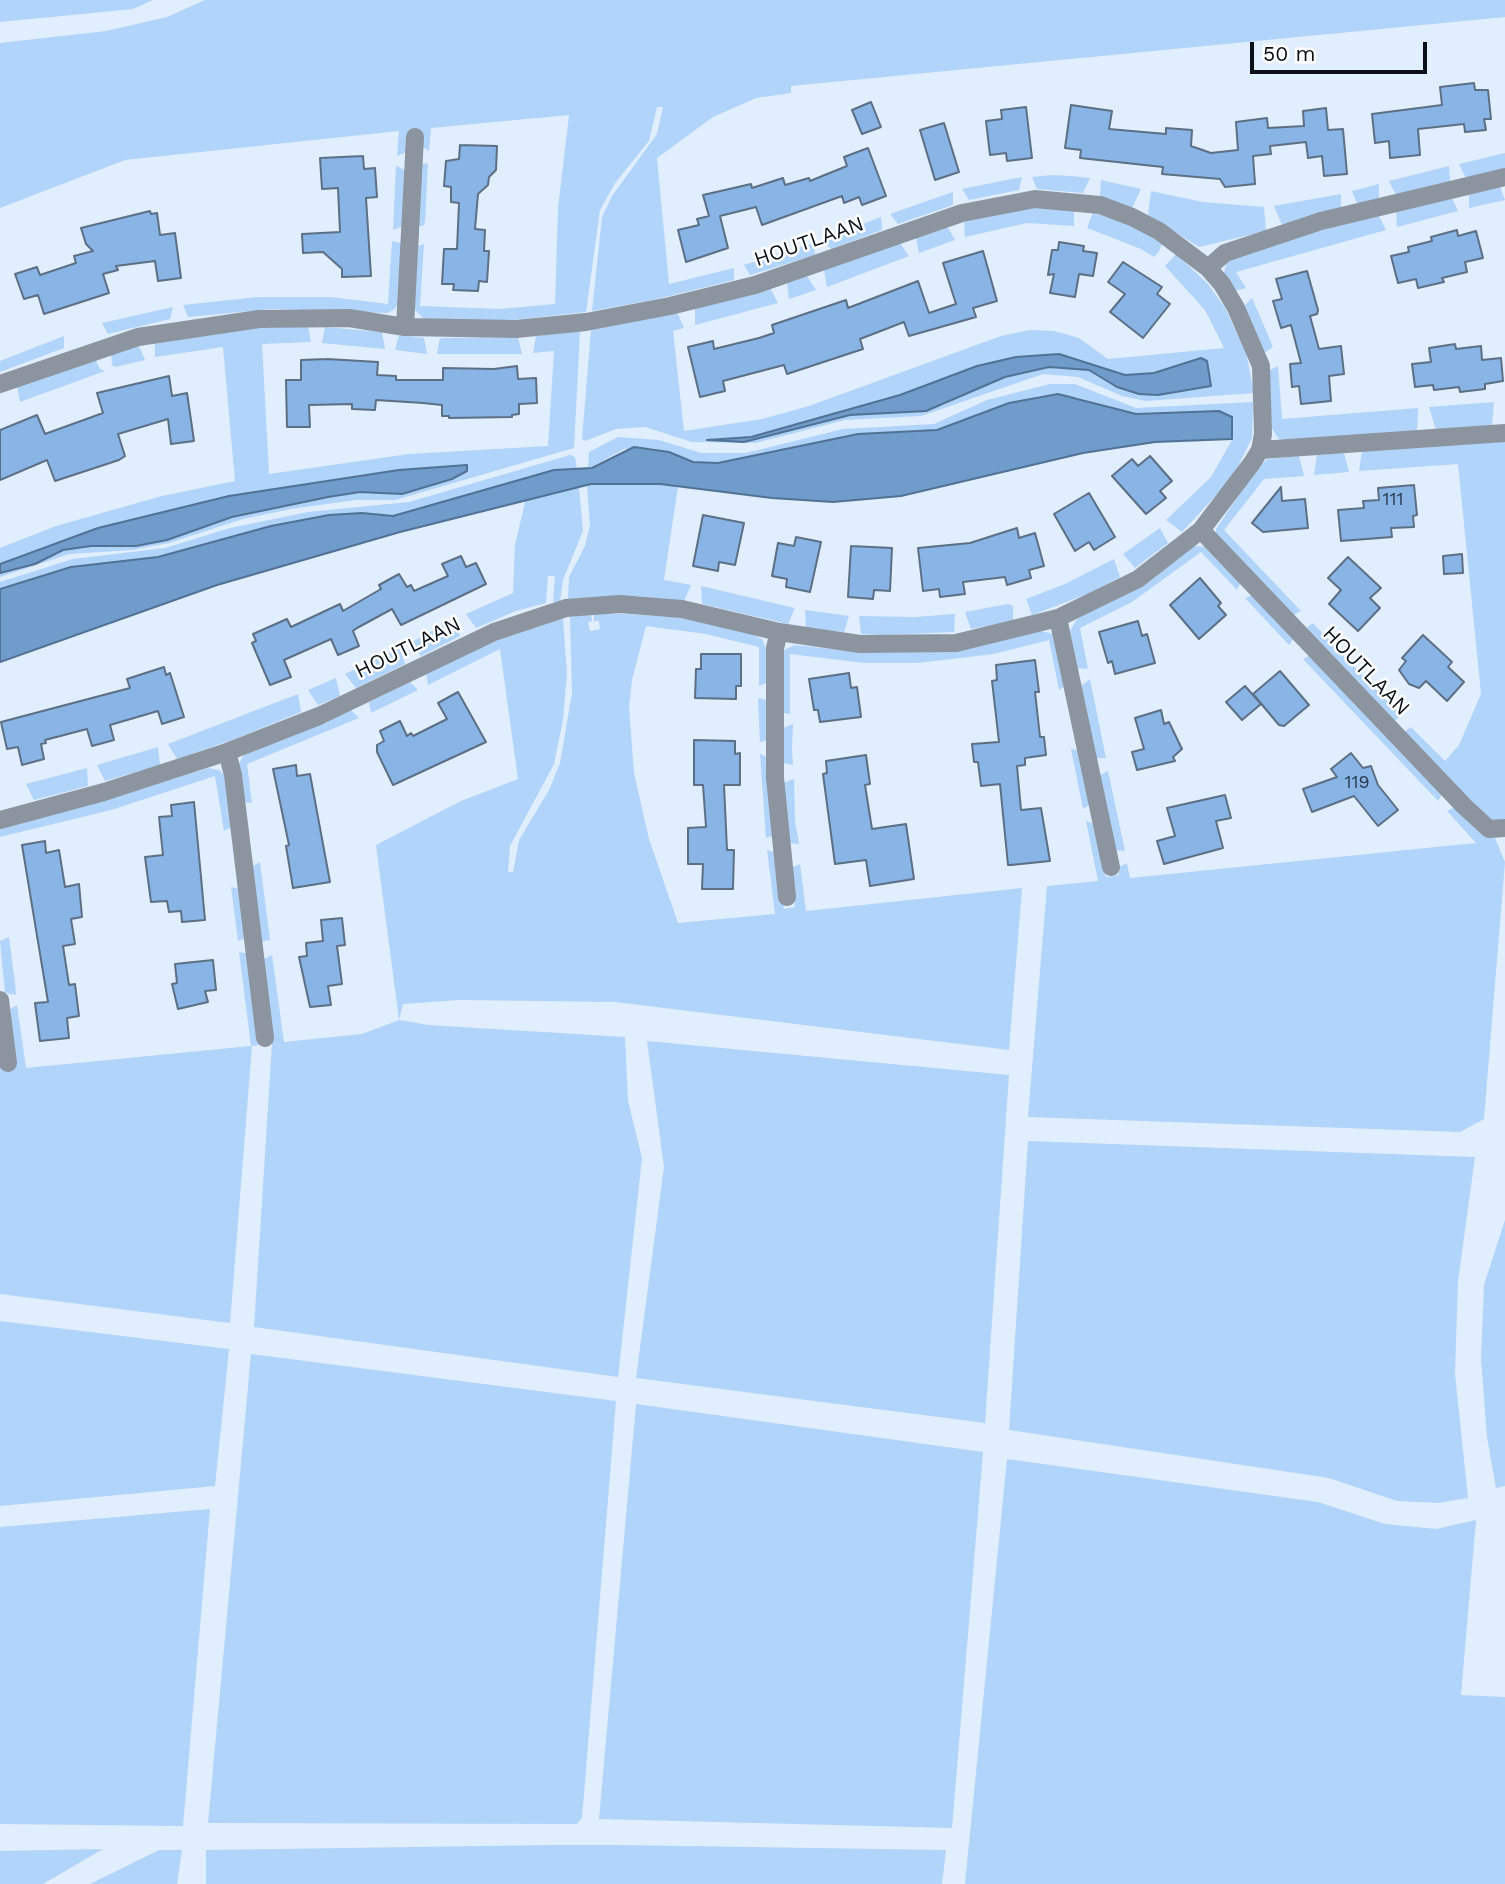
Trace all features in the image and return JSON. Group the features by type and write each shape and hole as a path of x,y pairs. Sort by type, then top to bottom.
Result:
{"street":[{"path":"405,327 415,137"},
{"path":"1208,268 1225,253 1309,225 1505,177"},
{"name":"HOUTLAAN","path":"0,384 98,349 177,329 302,317 349,318 405,327 516,329 586,322 670,306 755,285 962,213 1035,199 1100,205 1132,217 1159,231 1208,268 1222,284 1236,308 1261,366 1263,433 1260,450 1233,493 1201,530 1138,579 1058,618 956,643 860,644 779,632 682,609 649,605 566,608 494,632 319,716 227,752 104,792 0,820"},
{"path":"1260,450 1505,433"},
{"name":"HOUTLAAN","path":"1201,530 1464,806 1489,829 1505,828"},
{"path":"1058,618 1111,867"},
{"path":"779,632 775,648 775,778 787,897"},
{"path":"227,752 233,775 265,1038"},
{"path":"0,1000 8,1063"}],"shaded area":[{"path":"0,0 153,0 133,9 0,22"},
{"path":"205,0 1505,0 1505,17 791,86 791,93 756,98 713,117 657,158 669,284 734,268 734,280 653,300 592,311 602,217 612,196 657,134 663,107 657,107 649,141 615,183 600,210 586,312 504,321 425,320 414,309 416,247 424,244 420,306 500,309 555,304 558,208 569,115 431,128 429,151 421,146 397,156 399,131 125,160 0,208 0,43 106,31 167,17"},
{"path":"1505,153 1505,169 1466,178 1459,164"},
{"path":"428,163 425,222 423,226 417,226 420,165"},
{"path":"396,166 407,171 404,226 393,230"},
{"path":"1449,166 1450,181 1396,195 1389,181"},
{"path":"1052,175 1090,178 1083,193 1037,189 1032,177"},
{"path":"1022,177 1019,190 969,200 962,189"},
{"path":"1101,180 1141,189 1132,208 1100,196"},
{"path":"1379,184 1379,199 1358,205 1352,191"},
{"path":"1499,184 1505,200 1469,208 1469,191"},
{"path":"1151,191 1203,202 1264,207 1266,231 1199,247 1148,215"},
{"path":"953,192 953,205 898,224 890,214"},
{"path":"1341,194 1341,209 1282,225 1274,206"},
{"path":"1451,196 1458,211 1397,227 1396,210"},
{"path":"1034,207 1074,209 1074,226 1027,223 965,237 964,220"},
{"path":"1093,213 1129,224 1151,236 1162,244 1159,251 1154,257 1141,249 1087,228"},
{"path":"1378,214 1386,230 1236,272 1246,288 1234,291 1224,273 1227,261 1237,254"},
{"path":"881,217 882,230 831,249 822,240"},
{"path":"947,226 955,240 919,253 916,236"},
{"path":"392,241 403,244 400,299 395,309 387,313 272,309 188,317 183,305 258,297 330,297 388,304"},
{"path":"899,242 909,256 827,287 824,270"},
{"path":"814,243 815,255 750,275 744,265"},
{"path":"1176,254 1208,284 1225,308 1246,352 1254,393 1146,401 1122,396 1078,377 1043,374 921,416 845,420 755,443 692,442 645,427 616,429 585,441 582,439 591,330 677,312 684,328 673,331 684,431 762,419 809,406 1001,336 1029,330 1054,331 1079,338 1108,359 1224,348 1205,310 1165,266","holes":["1059,354 1125,375 1154,373 1201,358 1211,385 1158,395 1139,394 1117,387 1089,370 1049,367 1005,377 962,394 944,405 850,415 745,442 718,441 751,437 900,395 977,366 1016,357"]},
{"path":"807,276 816,290 789,299 787,283"},
{"path":"770,288 778,303 695,325 695,309"},
{"path":"1252,298 1273,347 1264,353 1243,307"},
{"path":"173,307 170,319 108,334 102,323"},
{"path":"308,326 311,342 262,344 269,474 409,454 548,446 554,351 533,353 536,336 580,331 574,448 395,500 356,500 291,509 243,519 169,543 132,550 69,554 0,577 0,573 35,564 63,550 91,546 136,546 167,540 232,517 328,497 360,492 402,494 466,471 466,465 399,470 229,496 98,528 0,564 0,548 56,526 162,496 235,481 223,347 155,357 155,341 254,328"},
{"path":"325,327 382,332 385,349 322,343"},
{"path":"399,335 424,338 427,354 395,350"},
{"path":"64,336 64,348 0,372 0,361"},
{"path":"518,337 522,354 437,354 440,338"},
{"path":"138,344 145,360 115,367 112,365 111,352"},
{"path":"1059,354 1125,375 1154,373 1201,358 1207,361 1211,386 1158,395 1139,394 1117,387 1089,370 1049,367 1005,377 926,411 850,415 744,442 707,440 751,437 900,395 977,366 1016,357"},
{"path":"94,357 100,369 105,371 20,402 17,385"},
{"path":"1278,366 1282,419 1418,408 1417,432 1285,442 1278,438 1271,427 1268,371"},
{"path":"1050,384 1075,384 1136,408 1253,402 1252,438 1232,478 1182,532 1166,520 1211,477 1232,440 1232,417 1219,411 1136,414 1058,394 1040,396 985,411 937,430 858,434 718,463 693,462 651,448 624,449 588,469 589,452 618,437 659,440 701,453 746,453 843,429 934,424 987,400"},
{"path":"1058,394 1136,414 1219,411 1232,417 1232,439 1155,442 1083,453 901,496 833,502 772,498 660,484 591,484 400,532 217,585 0,662 0,589 71,567 158,557 271,526 329,515 362,513 393,516 554,470 592,468 634,447 669,452 693,462 718,463 858,434 937,430 1009,403"},
{"path":"1494,402 1492,426 1436,430 1429,407"},
{"path":"1505,439 1505,821 1494,824 1402,734 1411,727 1445,761 1459,745 1481,694 1458,464 1359,471 1362,451"},
{"path":"1344,453 1349,472 1314,475 1317,455"},
{"path":"570,455 575,457 577,469 528,477 393,516 362,513 329,515 271,526 158,557 71,567 0,589 0,582 73,559 165,548 230,528 308,512 409,502"},
{"path":"1299,456 1304,476 1264,479 1224,530 1301,611 1291,616 1216,535 1216,529 1259,465 1268,459"},
{"path":"467,465 467,471 452,479 402,494 360,492 328,497 232,517 167,540 136,546 91,546 63,550 35,564 0,573 0,564 98,528 229,496 399,470"},
{"path":"627,483 678,486 664,580 691,585 684,601 637,596 568,599 569,577 585,546 590,525 587,485"},
{"path":"579,487 583,531 563,580 560,601 553,602 555,576 548,576 546,603 516,611 476,628 466,614 513,593 515,545 526,498"},
{"path":"1160,528 1168,543 1135,568 1123,554"},
{"path":"1194,546 1205,547 1241,581 1237,590 1201,552 1132,602 1080,628 1088,669 1077,668 1070,631 1077,619"},
{"path":"1114,559 1120,577 1090,593 1032,615 1026,599 1065,584"},
{"path":"701,586 795,608 788,624 702,604"},
{"path":"1253,595 1294,638 1289,645 1245,598"},
{"path":"1008,604 1013,606 1013,621 971,629 965,612"},
{"path":"805,610 849,616 844,632 806,628"},
{"path":"608,613 676,617 716,625 762,639 767,651 767,683 759,686 759,647 706,634 646,626 632,680 629,707 634,773 649,839 678,923 775,914 767,850 776,853 784,909 795,907 791,868 800,864 806,911 1022,888 1009,1050 615,1002 459,1000 403,1004 399,1020 376,845 461,801 518,779 500,649 428,685 426,673 508,633 563,618 567,674 563,720 554,764 510,846 508,872 513,872 519,840 549,790 560,763 572,693 570,617 591,614 592,621 588,622 590,631 600,629 599,621 594,621 594,614"},
{"path":"955,614 954,632 861,634 859,616 915,617"},
{"path":"456,618 460,636 421,656 410,643"},
{"path":"1313,623 1401,716 1392,723 1304,630"},
{"path":"1040,631 1054,634 1068,684 1059,690 1049,640 993,654 918,663 864,663 790,654 790,714 780,712 783,651 794,645 860,652 967,648"},
{"path":"400,648 405,664 356,688 345,674"},
{"path":"1311,655 1442,794 1438,801 1303,659"},
{"path":"336,678 340,696 318,705 308,690"},
{"path":"1090,679 1106,758 1095,758 1081,686"},
{"path":"410,682 418,690 371,713 369,702"},
{"path":"298,694 301,712 232,740 177,759 168,744"},
{"path":"758,698 767,700 768,740 760,742"},
{"path":"351,710 359,718 247,764 252,803 242,802 239,763 244,755"},
{"path":"793,724 793,765 783,763 781,729"},
{"path":"158,747 160,765 105,781 97,765"},
{"path":"1071,749 1081,751 1091,804 1083,809"},
{"path":"760,754 769,758 775,835 766,838"},
{"path":"87,768 88,786 34,800 26,784"},
{"path":"208,768 219,770 225,776 232,827 224,831 215,776 111,810 0,837 0,827"},
{"path":"1108,771 1125,851 1114,850 1099,776"},
{"path":"794,779 795,821 799,844 789,843 783,783"},
{"path":"1455,807 1487,836 1495,838 1505,862 1484,1119 1460,1132 1028,1117 1047,886 1098,881 1086,821 1095,824 1106,877 1119,875 1117,868 1127,863 1130,878 1476,843 1447,811"},
{"path":"260,862 270,940 260,942 251,867"},
{"path":"231,887 240,889 247,937 238,941"},
{"path":"9,937 16,995 5,993 0,941"},
{"path":"239,952 249,954 261,1045 252,1046 230,1323 0,1294 0,1062 7,1011 17,1005 26,1068 251,1046"},
{"path":"272,955 284,1042 362,1034 399,1020 429,1025 625,1037 628,1101 642,1158 618,1377 254,1327 272,1044 262,960"},
{"path":"647,1041 1009,1075 985,1423 636,1378 664,1167"},
{"path":"1028,1141 1475,1157 1458,1281 1455,1374 1468,1498 1438,1503 1397,1501 1329,1478 1009,1430"},
{"path":"1505,1220 1505,1486 1496,1488 1487,1437 1481,1359 1484,1285"},
{"path":"0,1321 229,1349 215,1486 0,1506"},
{"path":"251,1354 616,1401 582,1818 577,1824 208,1823"},
{"path":"636,1404 983,1452 952,1828 599,1819"},
{"path":"1007,1459 1318,1502 1385,1524 1436,1529 1476,1520 1461,1695 1505,1697 1505,1884 965,1884"},
{"path":"210,1509 183,1826 0,1824 0,1527"},
{"path":"554,1845 946,1850 942,1884 206,1884 206,1850"},
{"path":"103,1849 43,1884 0,1884 0,1851"},
{"path":"159,1850 182,1850 177,1884 90,1884"}],"building":[{"path":"1474,83 1475,90 1488,90 1491,119 1484,119 1486,130 1465,132 1464,124 1418,129 1420,155 1390,158 1389,141 1375,143 1372,114 1442,105 1440,87"},
{"path":"871,102 881,127 862,134 852,110"},
{"path":"1071,105 1112,111 1109,129 1166,134 1166,128 1192,130 1191,146 1211,153 1238,150 1236,122 1267,118 1268,128 1304,126 1303,111 1326,108 1328,130 1343,129 1347,174 1324,176 1322,156 1308,158 1306,142 1270,146 1271,154 1253,156 1255,184 1225,187 1220,179 1162,174 1163,167 1080,158 1081,150 1065,148"},
{"path":"1026,107 1032,158 1007,161 1006,153 990,155 986,121 1002,119 1001,110"},
{"path":"944,123 959,172 935,180 920,130"},
{"path":"460,145 497,146 496,170 489,177 488,185 478,194 475,229 485,230 484,251 489,251 487,282 479,281 478,291 453,290 454,284 442,284 444,249 457,249 459,203 451,202 451,187 444,186 446,161 459,159"},
{"path":"868,148 886,196 862,205 859,197 844,203 842,196 762,225 756,207 720,216 728,248 686,262 678,230 699,225 697,219 709,216 703,195 751,184 752,188 783,178 785,185 809,178 810,181 847,166 844,157"},
{"path":"363,156 364,169 375,168 377,197 366,198 371,276 342,277 342,269 323,252 303,253 302,234 340,232 338,188 322,189 320,158"},
{"path":"150,211 151,214 157,213 160,235 175,233 181,278 158,281 155,261 116,266 118,270 103,274 109,293 44,314 38,295 24,299 15,274 37,267 40,275 76,263 74,256 93,251 86,244 81,228"},
{"path":"1457,230 1458,236 1476,231 1483,258 1465,262 1467,272 1442,278 1444,282 1418,288 1416,279 1398,283 1391,256 1409,252 1408,247 1432,241 1431,237"},
{"path":"1059,242 1084,246 1083,251 1097,253 1093,276 1079,274 1075,297 1050,293 1054,274 1048,275 1052,250 1058,250"},
{"path":"983,251 997,301 973,308 976,317 909,336 904,322 860,339 863,349 787,374 784,365 723,381 725,391 700,397 688,347 713,341 714,349 759,338 774,333 772,325 846,300 848,308 918,281 929,313 956,304 943,263"},
{"path":"1123,262 1162,287 1157,294 1170,304 1143,338 1110,312 1125,294 1108,282"},
{"path":"1307,271 1318,310 1317,314 1310,316 1319,349 1341,346 1344,374 1329,376 1331,401 1301,404 1299,386 1292,387 1290,364 1301,363 1291,325 1281,328 1273,301 1282,299 1276,279"},
{"path":"1455,344 1456,349 1481,346 1482,360 1501,358 1503,381 1485,384 1485,389 1460,392 1459,387 1434,390 1433,385 1415,387 1412,364 1431,362 1429,348"},
{"path":"301,360 378,362 377,375 396,376 396,380 443,380 443,368 494,369 517,366 518,379 536,378 537,403 519,404 519,414 512,417 449,418 442,416 442,405 423,403 376,400 375,410 352,409 352,404 309,405 310,427 287,427 286,380 301,380"},
{"path":"169,376 172,396 187,393 194,441 171,444 168,419 118,434 125,456 119,460 55,481 47,460 0,480 0,430 37,415 45,434 103,413 97,393"},
{"path":"1150,456 1172,481 1160,491 1166,498 1146,514 1112,476 1132,459 1138,466"},
{"path":"1414,485 1417,515 1413,516 1414,527 1391,528 1392,537 1341,541 1338,510 1364,508 1363,501 1379,500 1378,488"},
{"path":"1281,487 1282,501 1305,499 1308,528 1263,532 1252,523"},
{"path":"1089,493 1115,537 1094,550 1089,542 1075,551 1054,514"},
{"path":"703,515 744,523 735,565 719,562 718,571 693,566"},
{"path":"1017,528 1019,538 1035,533 1044,566 1029,570 1031,578 1007,585 1005,577 963,582 965,594 940,597 939,589 923,591 918,548 970,543"},
{"path":"796,537 821,542 810,592 786,587 787,579 772,576 778,543 794,546"},
{"path":"851,546 892,548 890,591 874,590 873,599 848,597"},
{"path":"1462,554 1463,573 1444,574 1443,556"},
{"path":"461,556 466,567 476,563 486,584 401,625 392,609 353,631 359,646 338,655 331,639 284,660 291,677 270,685 252,643 256,641 253,634 287,619 291,627 340,604 343,611 381,589 379,585 399,574 407,587 411,585 414,591 448,576 442,564"},
{"path":"1348,557 1381,588 1370,598 1380,608 1358,631 1329,604 1341,590 1328,578"},
{"path":"1200,578 1221,603 1218,606 1226,615 1199,639 1170,605"},
{"path":"1138,621 1142,636 1147,634 1155,663 1115,674 1112,661 1108,663 1099,632"},
{"path":"1423,635 1452,662 1448,667 1464,682 1447,701 1426,681 1419,688 1409,684 1399,670 1406,661 1402,658"},
{"path":"701,654 741,654 741,686 736,686 736,699 695,698 696,669 701,669"},
{"path":"1035,660 1040,737 1044,737 1046,755 1025,758 1025,765 1017,766 1021,810 1041,808 1050,861 1008,865 1000,784 981,786 972,744 999,742 992,681 997,680 996,665"},
{"path":"164,667 166,675 170,673 184,717 162,724 158,711 110,725 114,740 92,746 87,729 45,740 46,743 41,744 44,759 22,765 18,747 7,749 1,722 130,688 127,679"},
{"path":"1280,671 1309,705 1284,726 1279,725 1253,694"},
{"path":"849,673 851,688 857,687 861,717 820,722 818,710 814,710 809,679"},
{"path":"1245,686 1261,704 1242,720 1226,702"},
{"path":"458,692 486,742 393,785 377,752 377,745 384,741 380,731 400,721 407,736 411,733 413,736 447,719 438,703"},
{"path":"1161,710 1164,724 1169,722 1182,749 1173,757 1175,761 1137,770 1132,752 1144,749 1135,718"},
{"path":"694,740 735,741 735,754 740,753 740,785 724,785 727,850 734,850 733,889 702,889 703,864 688,864 688,828 706,827 703,785 694,785"},
{"path":"1351,753 1363,768 1371,766 1378,785 1398,810 1378,826 1354,796 1312,812 1303,789 1337,777 1331,769"},
{"path":"866,755 870,784 865,785 872,829 906,824 914,879 870,886 866,860 835,864 823,774 827,773 826,761"},
{"path":"296,765 297,776 310,774 330,882 293,888 286,846 289,845 273,769"},
{"path":"1225,795 1231,818 1216,821 1223,848 1164,864 1157,841 1175,836 1167,808"},
{"path":"194,802 205,920 182,922 181,911 169,912 167,901 151,902 145,857 163,855 159,817 172,816 171,805"},
{"path":"45,841 46,853 59,850 65,887 79,884 82,917 71,919 75,944 63,946 69,985 75,984 79,1016 67,1018 69,1038 40,1041 35,1003 48,1002 22,845"},
{"path":"342,918 345,945 337,946 342,984 328,986 331,1005 310,1007 299,957 307,956 306,943 323,941 321,920"},
{"path":"213,960 216,990 205,991 208,1002 178,1009 172,984 177,983 175,964"}]}
